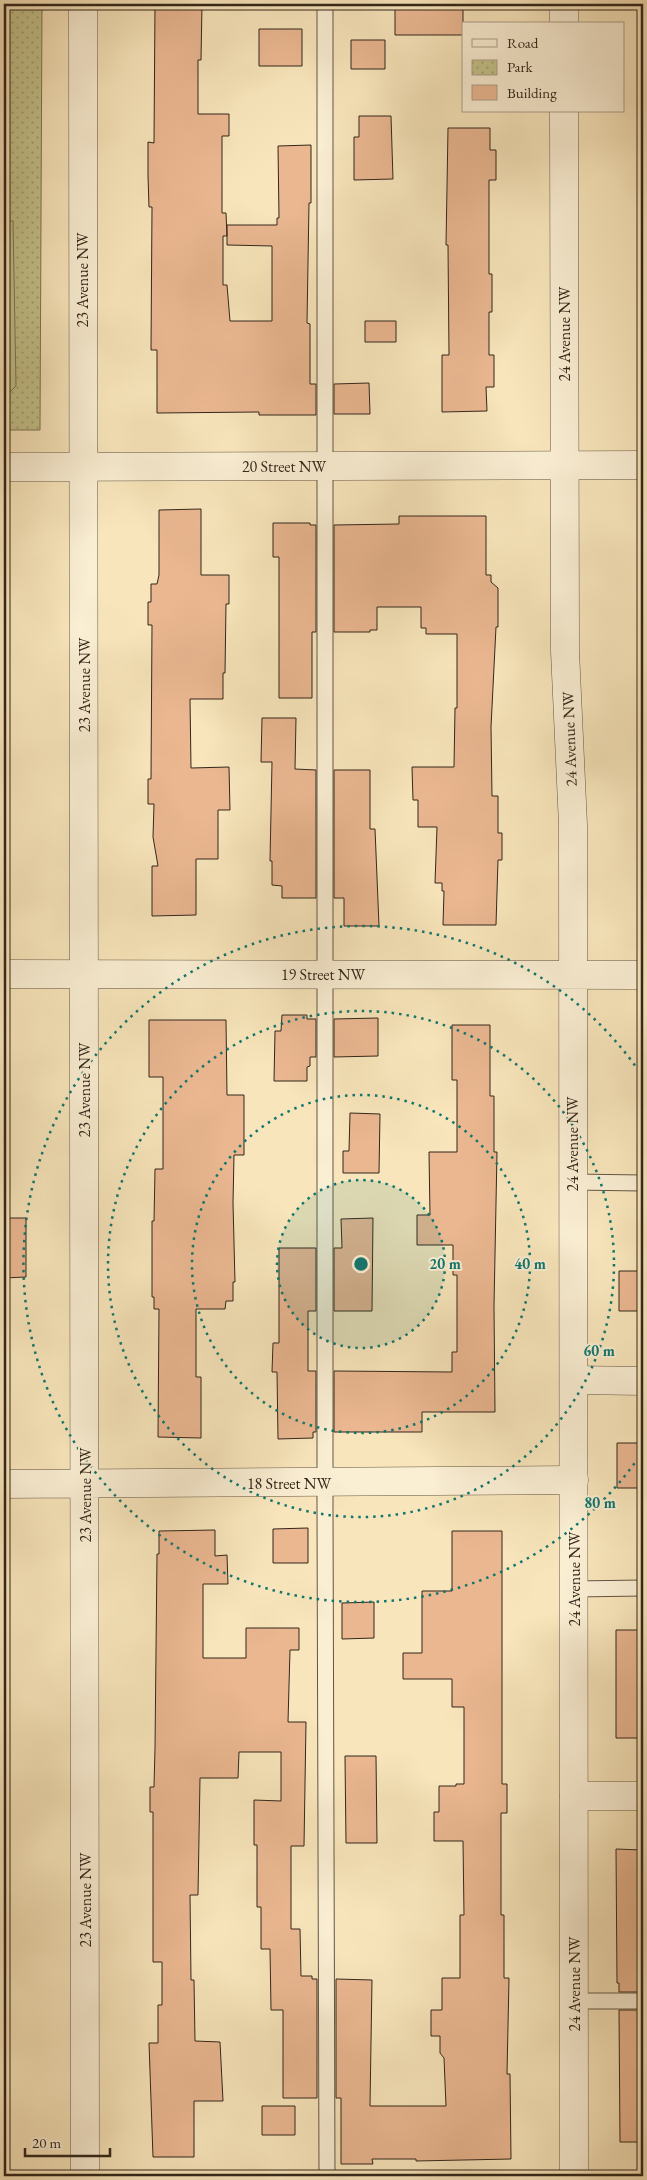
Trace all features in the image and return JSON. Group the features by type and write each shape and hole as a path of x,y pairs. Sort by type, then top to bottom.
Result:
{"street":[{"name":"23 Avenue NW","path":"83,4 85,2176"},
{"path":"564,4 564,22"},
{"name":"24 Avenue NW","path":"564,112 566,651 572,824 574,2176"},
{"name":"20 Street NW","path":"4,467 643,465"},
{"name":"19 Street NW","path":"4,974 643,975"},
{"path":"574,1380 643,1381"},
{"name":"18 Street NW","path":"4,1484 574,1480"},
{"path":"574,1796 643,1796"}],"lane":[{"path":"325,4 327,2176"},
{"path":"572,1182 643,1183"},
{"path":"574,1589 643,1588"},
{"path":"574,2002 643,2001"}],"green space":[{"path":"4,4 42,4 40,430 4,430"},
{"path":"4,221 13,221 16,386 4,398"}],"building":[{"path":"155,4 202,4 201,60 198,60 198,114 229,114 229,136 222,136 222,213 226,213 227,236 227,225 277,225 277,218 279,218 278,146 311,145 307,323 310,324 310,384 316,384 316,415 259,415 259,412 157,413 157,350 151,350 152,207 149,207 148,176 148,142 154,143","holes":["223,236 227,236 227,245 272,246 272,321 230,321 227,285 223,285"]},
{"path":"463,4 462,35 395,35 395,5"},
{"path":"259,29 302,29 302,66 259,66"},
{"path":"351,40 385,40 385,69 351,69"},
{"path":"359,116 391,116 393,179 354,180 354,137 359,137"},
{"path":"448,128 490,128 490,150 496,150 496,180 489,180 489,274 492,274 492,312 489,312 489,355 494,355 494,387 486,387 487,411 442,412 442,355 449,355 448,245 446,245"},
{"path":"365,321 396,321 396,342 365,342"},
{"path":"369,383 370,414 334,414 334,384"},
{"path":"201,509 201,575 229,575 229,604 226,604 223,699 190,699 191,768 229,767 230,810 218,810 218,859 196,859 196,915 152,916 152,866 158,866 153,837 154,804 148,804 148,779 151,779 152,625 148,625 148,602 151,602 151,584 157,584 159,575 159,510"},
{"path":"399,516 486,516 486,575 491,575 491,582 498,588 498,627 496,627 491,727 492,796 498,796 498,833 502,833 502,860 498,860 496,925 443,925 444,891 442,891 442,883 435,883 437,827 418,827 418,800 413,800 412,767 454,767 455,708 457,708 457,634 426,634 426,628 421,628 421,607 377,607 377,630 370,630 370,632 334,632 334,525 399,524"},
{"path":"273,523 310,523 310,525 316,525 316,632 312,632 312,698 279,698 279,557 273,557"},
{"path":"262,718 296,718 295,769 316,770 316,898 282,898 282,886 272,885 272,861 270,861 272,762 261,762"},
{"path":"334,770 370,770 370,829 375,829 379,926 344,926 344,898 334,898"},
{"path":"282,1015 307,1015 307,1019 316,1019 316,1057 310,1057 310,1066 307,1067 307,1081 274,1081 275,1031 281,1031"},
{"path":"378,1018 378,1056 334,1057 334,1019"},
{"path":"149,1020 226,1020 227,1095 244,1095 244,1155 234,1155 235,1282 233,1282 233,1301 226,1301 225,1309 196,1309 196,1377 201,1377 201,1438 158,1437 159,1309 154,1309 154,1297 152,1297 152,1221 154,1221 155,1169 163,1169 163,1077 149,1077"},
{"path":"452,1025 490,1025 490,1096 494,1096 494,1152 497,1152 494,1306 495,1412 422,1412 422,1432 334,1432 334,1371 452,1372 452,1352 457,1352 457,1275 453,1275 453,1245 417,1245 417,1215 430,1215 429,1152 457,1152 457,1080 452,1080"},
{"path":"350,1113 380,1114 379,1173 343,1173 343,1151 349,1151"},
{"path":"4,1218 26,1218 26,1277 4,1278"},
{"path":"373,1218 372,1311 334,1311 334,1248 342,1248 341,1219"},
{"path":"279,1248 316,1248 316,1311 308,1311 308,1371 316,1371 316,1432 313,1432 313,1438 278,1439 277,1372 272,1372 273,1343 279,1343"},
{"path":"619,1271 643,1271 643,1311 619,1311"},
{"path":"617,1443 643,1443 643,1488 617,1488"},
{"path":"308,1528 308,1563 273,1563 273,1529"},
{"path":"215,1530 215,1556 227,1555 228,1584 203,1584 203,1658 246,1658 246,1628 299,1628 299,1650 290,1650 288,1722 306,1722 304,1846 291,1846 291,1929 300,1929 301,1976 312,1976 312,1979 317,1979 317,2098 283,2098 283,2010 271,2010 270,1949 261,1949 261,1907 257,1907 257,1845 254,1845 254,1800 281,1801 281,1752 239,1752 238,1778 200,1778 198,1895 190,1895 191,1980 194,1980 195,2041 220,2042 223,2101 194,2101 194,2157 153,2157 149,2043 158,2043 158,2005 162,2005 162,1962 153,1962 153,1812 150,1812 150,1787 154,1787 157,1554 159,1554 159,1531"},
{"path":"452,1531 502,1531 502,1784 507,1784 507,1813 501,1813 501,1915 504,1915 504,1978 509,1978 507,2074 510,2074 511,2159 416,2161 416,2159 372,2159 373,2164 341,2164 341,2098 336,2098 336,1979 372,1980 370,2106 446,2106 444,2058 440,2053 440,2036 431,2036 431,2010 442,2010 442,1978 460,1978 460,1915 464,1915 463,1841 434,1841 434,1812 439,1812 439,1786 464,1784 464,1707 452,1707 452,1679 403,1679 403,1653 422,1653 422,1591 452,1591"},
{"path":"374,1602 374,1638 342,1639 342,1603"},
{"path":"616,1630 643,1630 643,1738 616,1738"},
{"path":"345,1756 376,1756 377,1843 346,1843"},
{"path":"616,1849 642,1850 643,1992 619,1992 619,1983 617,1983"},
{"path":"619,2010 643,2010 643,2142 620,2142"},
{"path":"262,2106 295,2106 295,2135 262,2135"}]}
